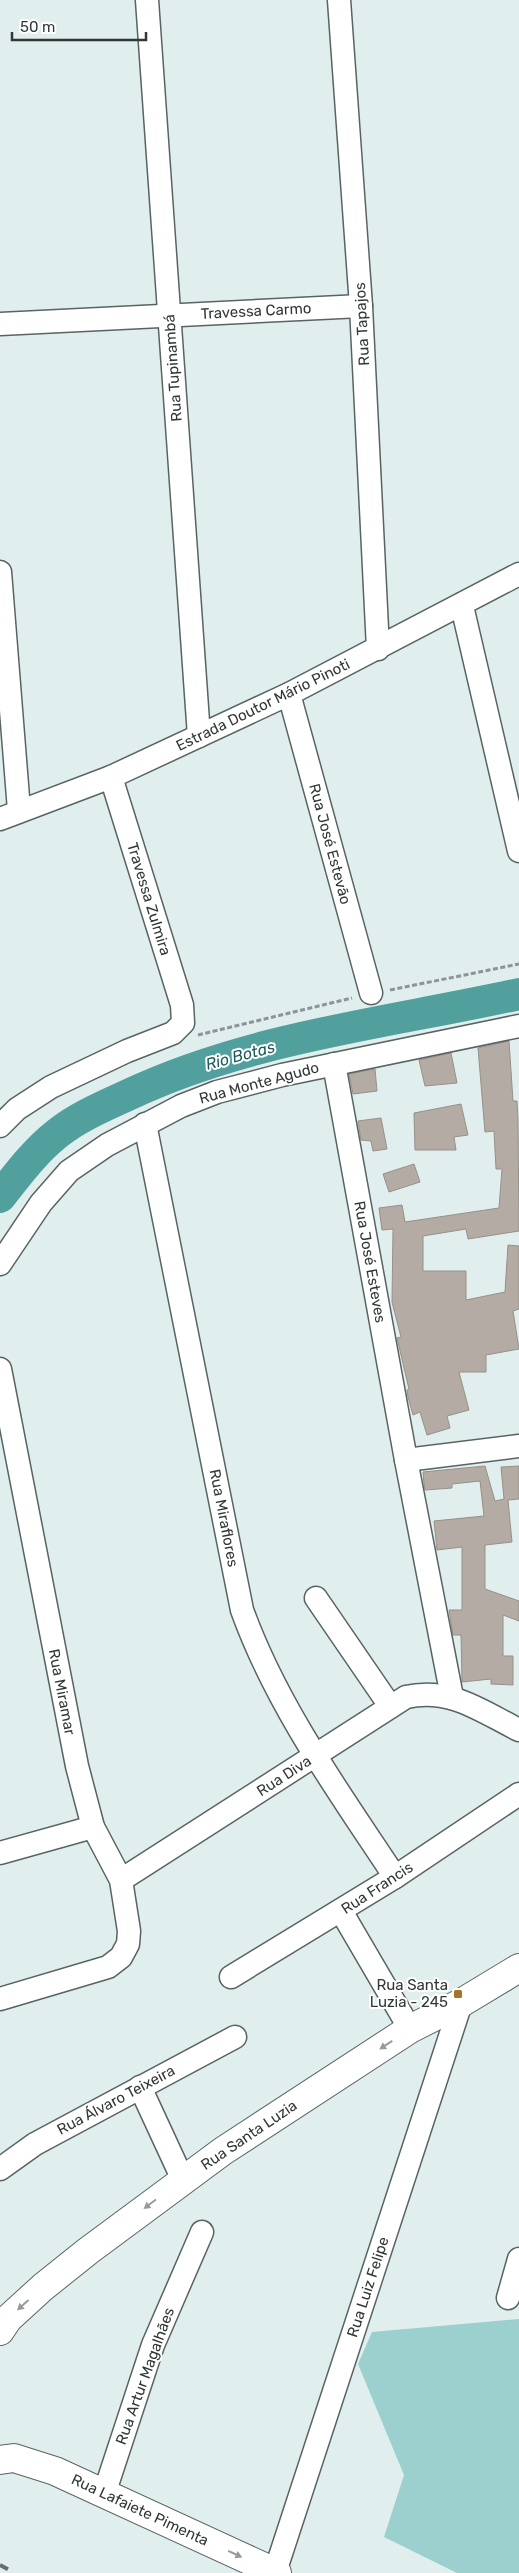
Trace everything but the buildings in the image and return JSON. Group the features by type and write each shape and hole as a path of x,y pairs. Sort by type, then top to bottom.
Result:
{"main road":[{"name":"Rua Santa Luzia","path":"0,2331 8,2319 43,2287 183,2180 410,2029 461,2003 519,1968"},
{"name":"Rua Lafaiete Pimenta","path":"5,2457 55,2471 276,2572"}],"street":[{"name":"Rua Tupinambá","path":"147,0 199,736"},
{"name":"Rua Tapajos","path":"339,0 361,306 378,649"},
{"name":"Travessa Carmo","path":"0,324 361,306"},
{"path":"0,572 9,815"},
{"name":"Estrada Doutor Mário Pinoti","path":"9,815 111,777 289,694 462,606 519,574"},
{"path":"462,606 509,760 519,851"},
{"name":"Rua José Estevão","path":"289,694 371,994"},
{"name":"Travessa Zulmira","path":"111,777 182,1005 187,1030"},
{"name":"Rua Monte Agudo","path":"0,1264 41,1203 69,1171 108,1144 198,1098 334,1064 519,1026"},
{"path":"0,1126 17,1109 51,1087 127,1050 173,1033 187,1030"},
{"name":"Rua José Esteves","path":"334,1064 406,1460 452,1697"},
{"name":"Rua Miraflores","path":"145,1124 242,1610 255,1644 270,1675 316,1756 395,1877"},
{"name":"Rua Miramar","path":"0,1369 70,1733 93,1827 121,1880 129,1931 128,1944 121,1957 108,1967 0,1999"},
{"path":"406,1460 519,1446"},
{"path":"316,1598 390,1706"},
{"name":"Rua Diva","path":"121,1880 316,1756 390,1706 406,1698 419,1694 436,1694 452,1697 519,1730"},
{"name":"Rua Francis","path":"231,1977 395,1877 519,1794"},
{"path":"0,1854 93,1827"},
{"path":"341,1911 410,2029"},
{"name":"Rua Luiz Felipe","path":"276,2572 461,2003"},
{"name":"Rua Álvaro Teixeira","path":"0,2169 35,2144 235,2037"},
{"path":"140,2087 183,2180"},
{"name":"Rua Artur Magalhães","path":"104,2494 153,2346 202,2232"},
{"path":"508,2298 519,2258"}],"path":[{"path":"187,1030 519,964"}],"shaded area":[{"path":"519,2319 519,2573 457,2573 384,2537 404,2475 358,2364 372,2332"}],"waterway":[{"name":"Rio Botas","path":"0,1197 34,1155 66,1127 128,1095 175,1075 271,1045 370,1023 519,994"}],"railway":[{"path":"0,2565 15,2573"}],"place":[{"name":"Rua Santa Luzia - 245","path":"458,1994"}]}
